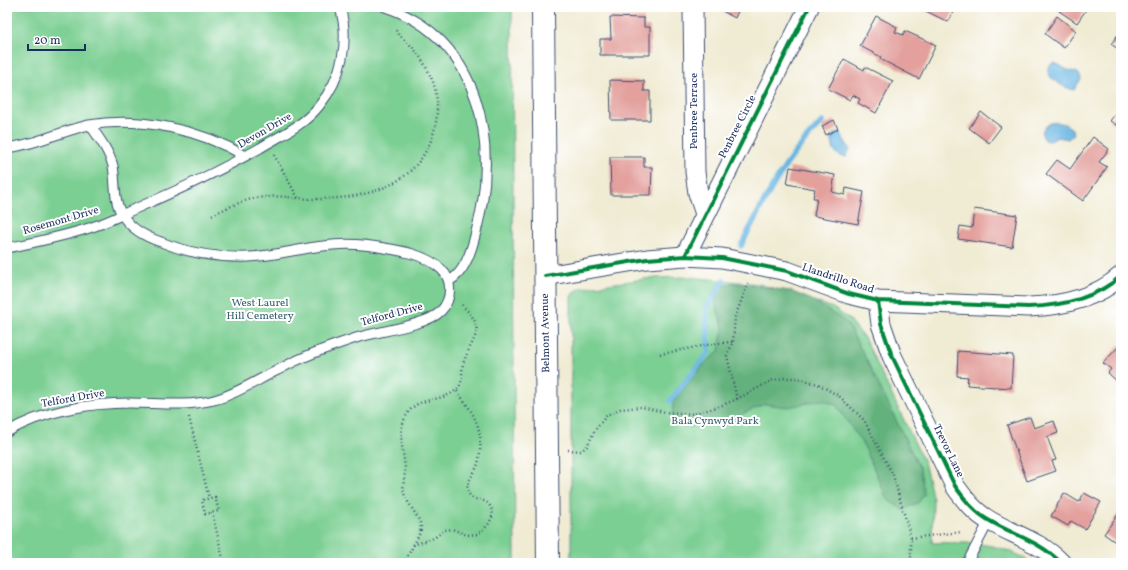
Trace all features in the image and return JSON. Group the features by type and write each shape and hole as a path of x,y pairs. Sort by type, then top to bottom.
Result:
{"main road":[{"name":"Belmont Avenue","path":"543,7 548,563"}],"street":[{"name":"Penbree Terrace","path":"693,7 695,172 698,193 705,214"},
{"name":"Penbree Circle","path":"685,256 809,7"},
{"name":"Llandrillo Road","path":"546,276 611,264 685,256 722,258 787,271 849,294 878,301 1028,308 1051,307 1084,298 1100,291 1121,276"},
{"name":"Trevor Lane","path":"878,301 881,324 892,356 955,486 965,500 989,521 1041,546 1061,563"}],"lane":[{"name":"Devon Drive","path":"122,215 191,185 287,134 304,122 322,102 338,76 342,62 344,44 344,23 341,7"},
{"path":"90,125 104,145 112,163 117,202 122,215 129,224 148,237 168,245 224,257 250,257 325,246 366,245 417,255 434,264 443,271 449,281 455,278 468,256 479,222 483,201 486,166 484,137 479,111 461,64 450,50 425,26 389,8"},
{"path":"7,148 90,125 115,122 166,127 214,141 245,156"},
{"name":"Rosemont Drive","path":"7,248 96,226 122,215"},
{"name":"Telford Drive","path":"7,432 38,418 93,406 128,403 185,404 228,396 279,369 332,346 366,335 422,321 440,312 449,295 449,281"},
{"path":"967,563 989,521"}],"path":[{"path":"212,215 253,198 266,196 298,198 349,196 385,188 407,175 424,156 435,131 437,118 436,96 428,70 420,57 398,34 389,8"},
{"path":"268,143 298,198"},
{"path":"737,399 727,356 733,342 735,317 751,278"},
{"path":"404,563 412,545 420,534 421,528 403,488 405,469 401,432 402,423 405,416 416,404 448,395 456,390 462,379 464,364 477,331 474,317 456,299 449,295"},
{"path":"660,354 716,343 733,342"},
{"path":"563,448 573,452 581,451 587,446 595,430 607,416 620,409 641,407 665,412 694,414 718,407 737,399 773,380 797,378 818,384 839,396 864,420 893,475 911,538 911,563"},
{"path":"412,545 434,538 445,530 452,529 467,535 478,534 488,525 493,515 489,504 485,500 474,499 468,491 470,478 477,466 480,453 480,436 468,406 456,390"},
{"path":"185,404 209,498"},
{"path":"216,497 219,511 205,514 202,500 209,498 216,497"},
{"path":"212,512 224,563"},
{"path":"911,538 961,532"}],"green space":[{"name":"West Laurel Hill Cemetery","path":"7,7 512,7 515,563 7,563"},
{"name":"Bala Cynwyd Park","path":"690,277 759,284 794,294 833,308 850,320 865,339 924,462 933,499 932,543 972,543 997,547 1021,556 1032,563 571,563 571,297 574,292 581,288 651,278"},
{"path":"732,283 790,291 812,300 847,323 920,469 924,494 919,502 903,510 887,499 864,446 836,405 822,400 788,407 764,404 716,426 679,426 672,418 673,403 679,394 704,364 719,351 723,327 715,302 722,287"}],"water":[{"path":"1053,63 1079,74 1081,79 1074,90 1067,88 1053,80 1048,74 1049,66"},
{"path":"1056,122 1065,124 1072,129 1074,134 1068,139 1058,137 1050,141 1045,140 1042,135 1043,129 1050,123"},
{"path":"839,132 850,149 846,157 840,156 834,151 831,136"}],"building":[{"path":"715,7 740,7 735,18"},
{"path":"923,7 956,7 948,22 922,9"},
{"path":"1061,7 1088,7 1077,23 1059,11"},
{"path":"876,16 897,27 895,32 903,35 905,31 936,45 919,79 880,59 881,57 860,46"},
{"path":"1057,16 1076,31 1064,48 1045,34"},
{"path":"610,17 644,18 644,27 650,27 650,55 600,55 600,39 611,39"},
{"path":"1120,32 1121,33 1121,51 1111,44"},
{"path":"844,59 864,70 865,67 893,81 876,113 858,103 860,99 853,95 850,100 828,89"},
{"path":"610,80 644,81 644,91 650,91 650,120 611,120"},
{"path":"1121,105 1121,128 1110,121"},
{"path":"981,112 1001,127 989,143 969,128"},
{"path":"834,120 838,129 826,135 822,126"},
{"path":"1121,128 1121,135 1118,133"},
{"path":"1093,137 1109,149 1099,162 1107,167 1083,201 1046,174 1057,160 1070,169"},
{"path":"610,157 644,157 644,167 652,167 651,195 611,195"},
{"path":"790,167 835,175 832,192 845,195 846,188 864,192 858,224 814,216 817,198 813,198 815,189 787,184"},
{"path":"974,209 1017,215 1012,247 958,239 960,226 972,228"},
{"path":"1120,345 1121,385 1108,373 1111,369 1103,363"},
{"path":"958,351 1013,355 1011,388 967,385 968,377 957,376"},
{"path":"1030,417 1034,428 1054,421 1058,433 1047,437 1056,460 1052,461 1056,471 1027,481 1007,425"},
{"path":"1064,493 1079,502 1084,493 1101,502 1085,529 1071,521 1068,526 1051,516"},
{"path":"1121,510 1121,546 1104,534"}],"waterway":[{"path":"741,246 776,180 797,150 822,122"},
{"path":"670,401 709,352 706,309 724,281"}],"cycle path":[{"path":"685,256 809,7"},
{"path":"545,276 647,259 685,256 722,258 787,271 849,294 878,301 1028,307 1053,305 1078,300 1111,284 1121,276"},
{"path":"878,301 881,324 892,356 955,486 971,506 985,518 1036,544 1061,563"}]}
